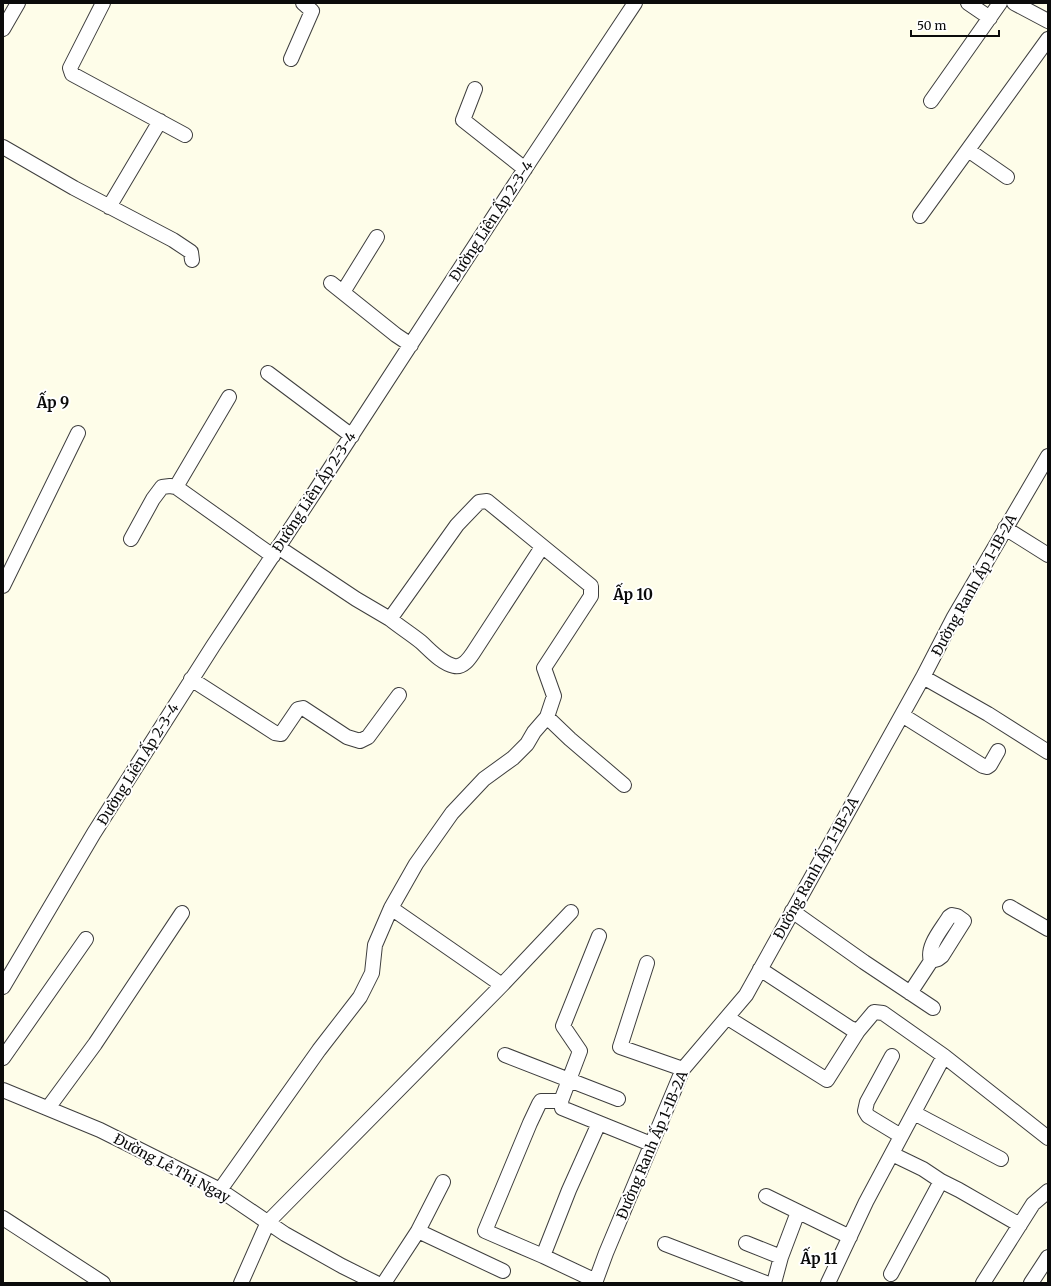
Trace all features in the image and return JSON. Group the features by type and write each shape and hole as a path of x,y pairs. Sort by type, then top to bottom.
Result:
{"street":[{"path":"3,29 18,3"},
{"path":"102,3 70,68 72,74 185,135"},
{"name":"Đường Liên Ấp 2-3-4","path":"3,987 94,833 191,679 276,552 525,169 635,3"},
{"path":"968,3 990,18"},
{"path":"931,101 1000,3"},
{"path":"1014,3 1048,21"},
{"path":"291,59 312,11 306,4"},
{"path":"920,216 1048,40"},
{"path":"475,89 463,120 525,169"},
{"path":"110,207 160,121"},
{"path":"3,146 110,207 185,247 191,252 192,260"},
{"path":"968,150 1008,177"},
{"path":"343,292 377,237"},
{"path":"331,283 396,335 411,345"},
{"path":"268,373 352,436"},
{"path":"176,487 230,397"},
{"path":"3,586 78,433"},
{"name":"Đường Ranh Ấp 1-1B-2A","path":"596,1282 606,1253 683,1069 746,996 923,677 954,617 1048,456"},
{"path":"131,539 153,499 162,487 176,487 276,552 390,619 420,641 437,657 454,666 463,664 473,653 542,547"},
{"path":"220,1190 319,1050 360,997 372,974 375,945 391,908 416,864 452,813 484,779 513,758 527,744 534,732 547,717 554,696 544,668 591,596 591,586 542,547 493,504 488,501 479,502 457,525 390,619"},
{"path":"1005,528 1048,555"},
{"path":"923,677 988,714 1048,752"},
{"path":"191,679 274,733 281,734 298,709 303,708 347,737 360,741 368,737 399,695"},
{"path":"902,715 983,766 987,767 990,765 998,751"},
{"path":"547,717 570,739 624,785"},
{"path":"1010,907 1048,928"},
{"path":"391,908 502,985"},
{"path":"792,911 864,962 933,1008"},
{"path":"241,1283 268,1222 502,985 571,912"},
{"path":"48,1108 95,1044 182,913"},
{"path":"599,936 563,1026 580,1051 561,1101 562,1108 651,1144"},
{"path":"3,1058 86,939"},
{"path":"910,993 931,961"},
{"path":"647,963 620,1047 683,1069"},
{"path":"760,969 850,1028 858,1031"},
{"path":"728,1018 827,1080 858,1031 874,1012 883,1013 944,1056 1048,1138"},
{"path":"505,1055 618,1099"},
{"path":"892,1056 867,1102 866,1111 868,1116 901,1136"},
{"path":"828,1283 901,1136 944,1056"},
{"name":"Đường Lê Thị Ngay","path":"3,1090 100,1130 220,1190 285,1234 335,1263 376,1283"},
{"path":"561,1101 541,1101 539,1104 527,1129 485,1231 596,1282"},
{"path":"914,1112 1001,1159"},
{"path":"542,1256 599,1123"},
{"path":"892,1154 923,1169 941,1181 1020,1225"},
{"path":"891,1274 941,1181"},
{"path":"384,1283 418,1231 443,1182"},
{"path":"983,1283 1033,1204 1048,1190"},
{"path":"766,1196 850,1237"},
{"path":"774,1283 781,1257 798,1212"},
{"path":"3,1218 103,1283"},
{"path":"418,1231 502,1271"},
{"path":"746,1243 781,1257"},
{"path":"665,1244 766,1283"},
{"path":"1031,1283 1048,1257"}],"district":[{"name":"Ấp 9","path":"53,403"},
{"name":"Ấp 10","path":"633,595"},
{"name":"Ấp 11","path":"819,1259"}]}
